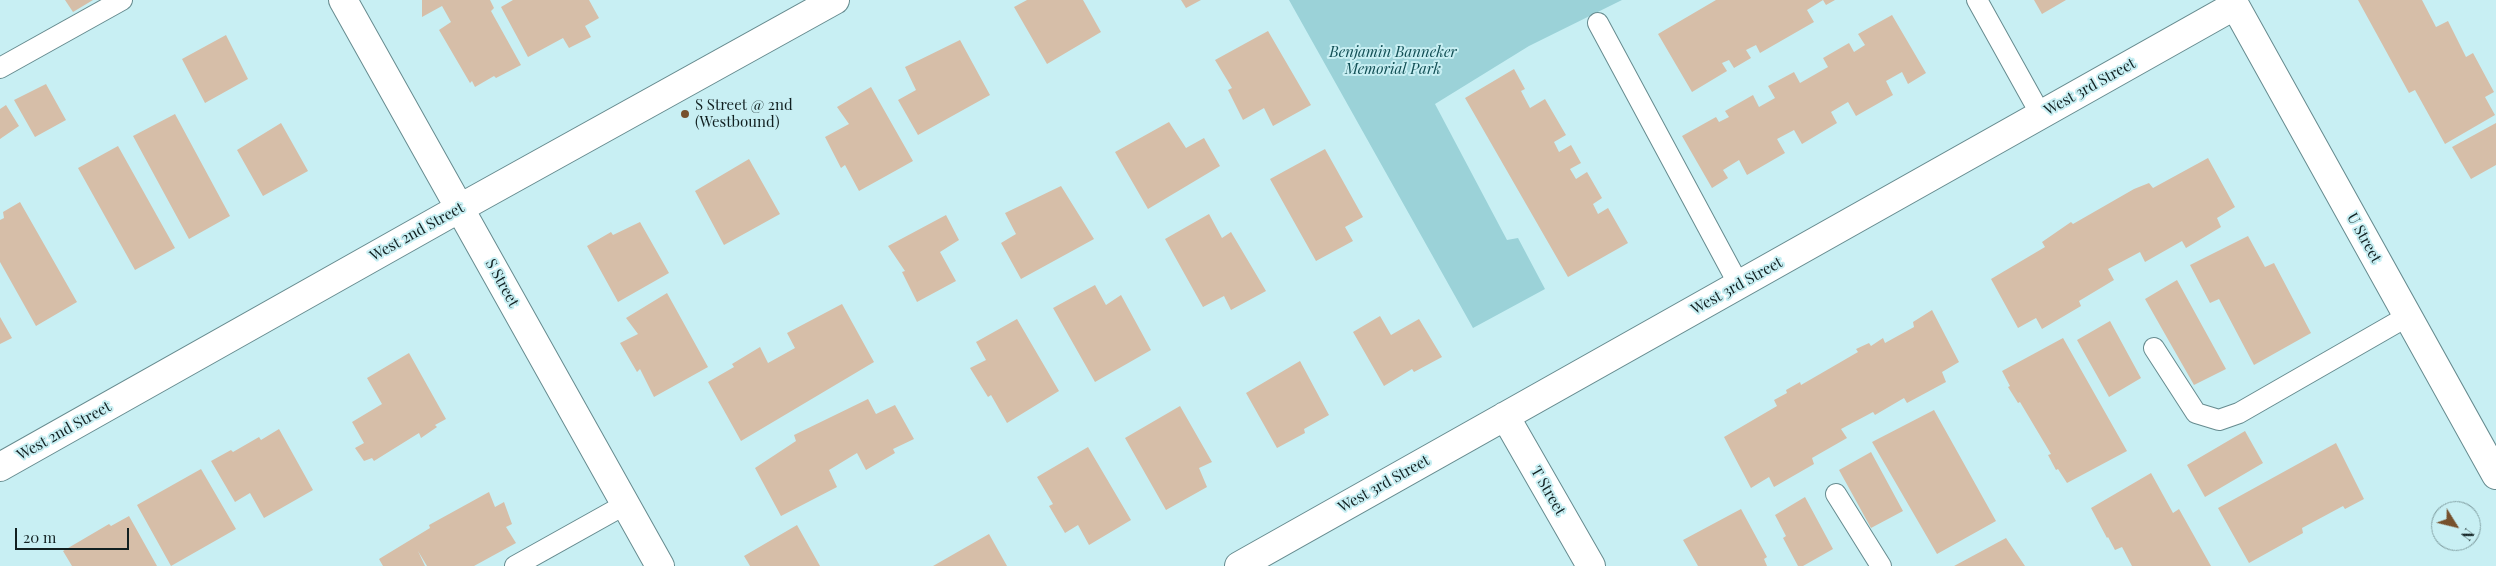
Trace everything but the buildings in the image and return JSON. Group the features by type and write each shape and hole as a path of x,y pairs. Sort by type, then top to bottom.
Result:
{"street":[{"name":"S Street","path":"344,0 660,566"},
{"name":"West 2nd Street","path":"0,468 460,208 835,0"},
{"name":"West 3rd Street","path":"1239,566 2040,115 2233,3"},
{"name":"U Street","path":"2233,3 2496,473"},
{"name":"T Street","path":"1505,416 1591,566"}],"lane":[{"path":"0,68 122,0"},
{"path":"1977,0 2040,115"},
{"path":"1598,23 1739,285"},
{"path":"2154,348 2196,413 2219,420 2239,413 2408,316"},
{"path":"1836,494 1881,566"},
{"path":"515,566 626,504"}],"green space":[{"name":"Benjamin Banneker Memorial Park","path":"1289,0 1622,0 1529,46 1435,104 1507,240 1518,238 1545,289 1473,328"}],"place":[{"name":"S Street @ 2nd (Westbound)","path":"685,114"}]}
